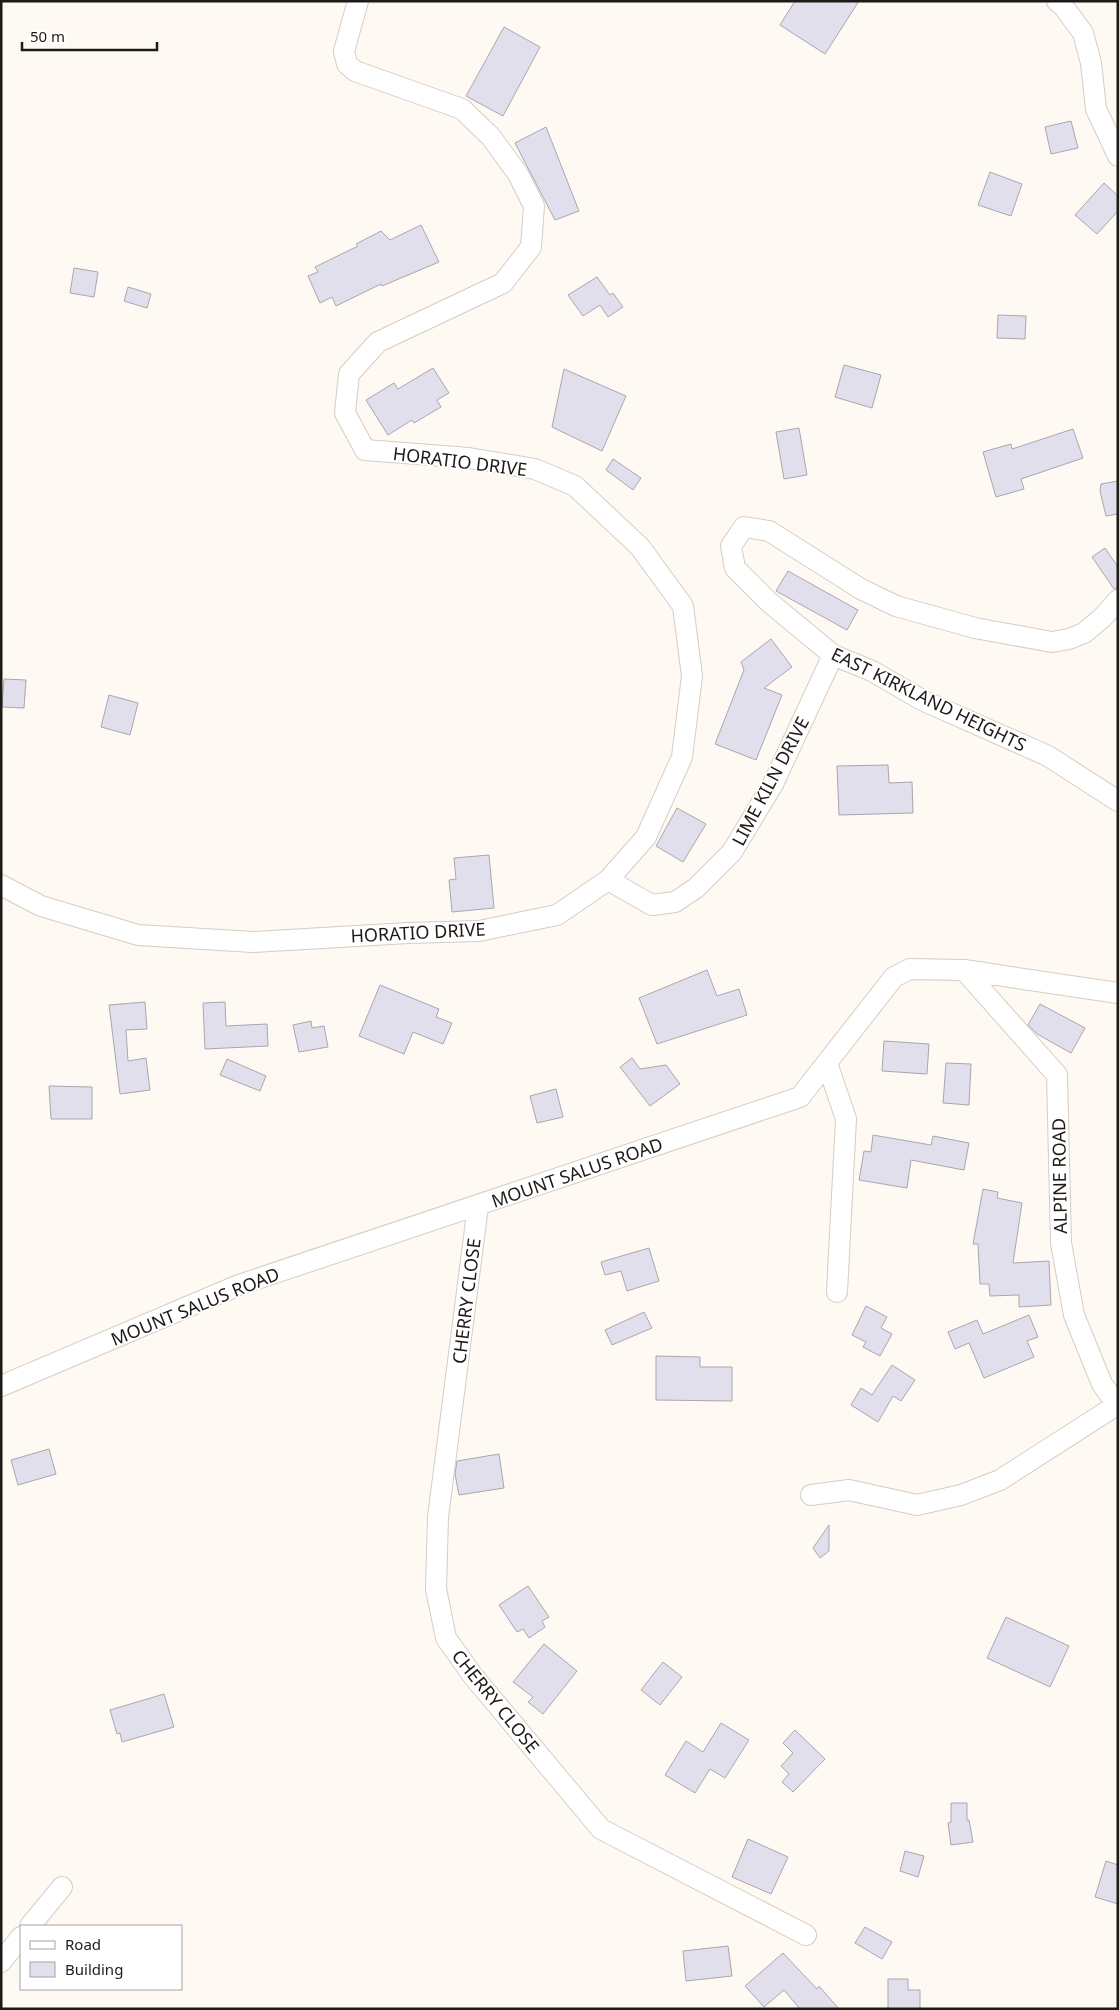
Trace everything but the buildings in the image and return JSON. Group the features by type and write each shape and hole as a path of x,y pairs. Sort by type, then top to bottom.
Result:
{"street":[{"name":"HORATIO DRIVE","path":"1,885 41,906 138,935 253,942 479,931 556,915 608,880 646,837 682,757 692,676 683,606 640,547 575,486 535,469 469,458 365,450 345,413 350,374 378,342 503,283 531,247 534,206 518,174 491,137 462,109 355,71 348,64 344,50 358,1"},
{"path":"1057,1 1063,6 1083,33 1091,64 1096,109 1118,156"},
{"name":"EAST KIRKLAND HEIGHTS","path":"1118,600 1102,618 1084,633 1069,639 1052,642 975,628 896,606 861,589 769,532 744,527 731,546 735,568 769,602 833,656 872,671 922,700 1048,756 1118,801"},
{"name":"LIME KILN DRIVE","path":"608,880 652,905 675,902 702,882 732,852 773,784 833,656"},
{"name":"MOUNT SALUS ROAD","path":"1,1386 239,1284 478,1206 800,1097 894,977 910,969 964,970 1118,993"},
{"name":"ALPINE ROAD","path":"964,970 1057,1075 1061,1243 1074,1315 1102,1384 1118,1406"},
{"path":"828,1063 846,1119 837,1292"},
{"name":"CHERRY CLOSE","path":"478,1206 438,1518 436,1589 446,1638 473,1676 601,1829 806,1935"},
{"path":"811,1495 849,1490 917,1505 961,1496 1000,1480 1118,1406"},
{"path":"31,1925 62,1887"},
{"path":"1,1962 20,1938"}]}
